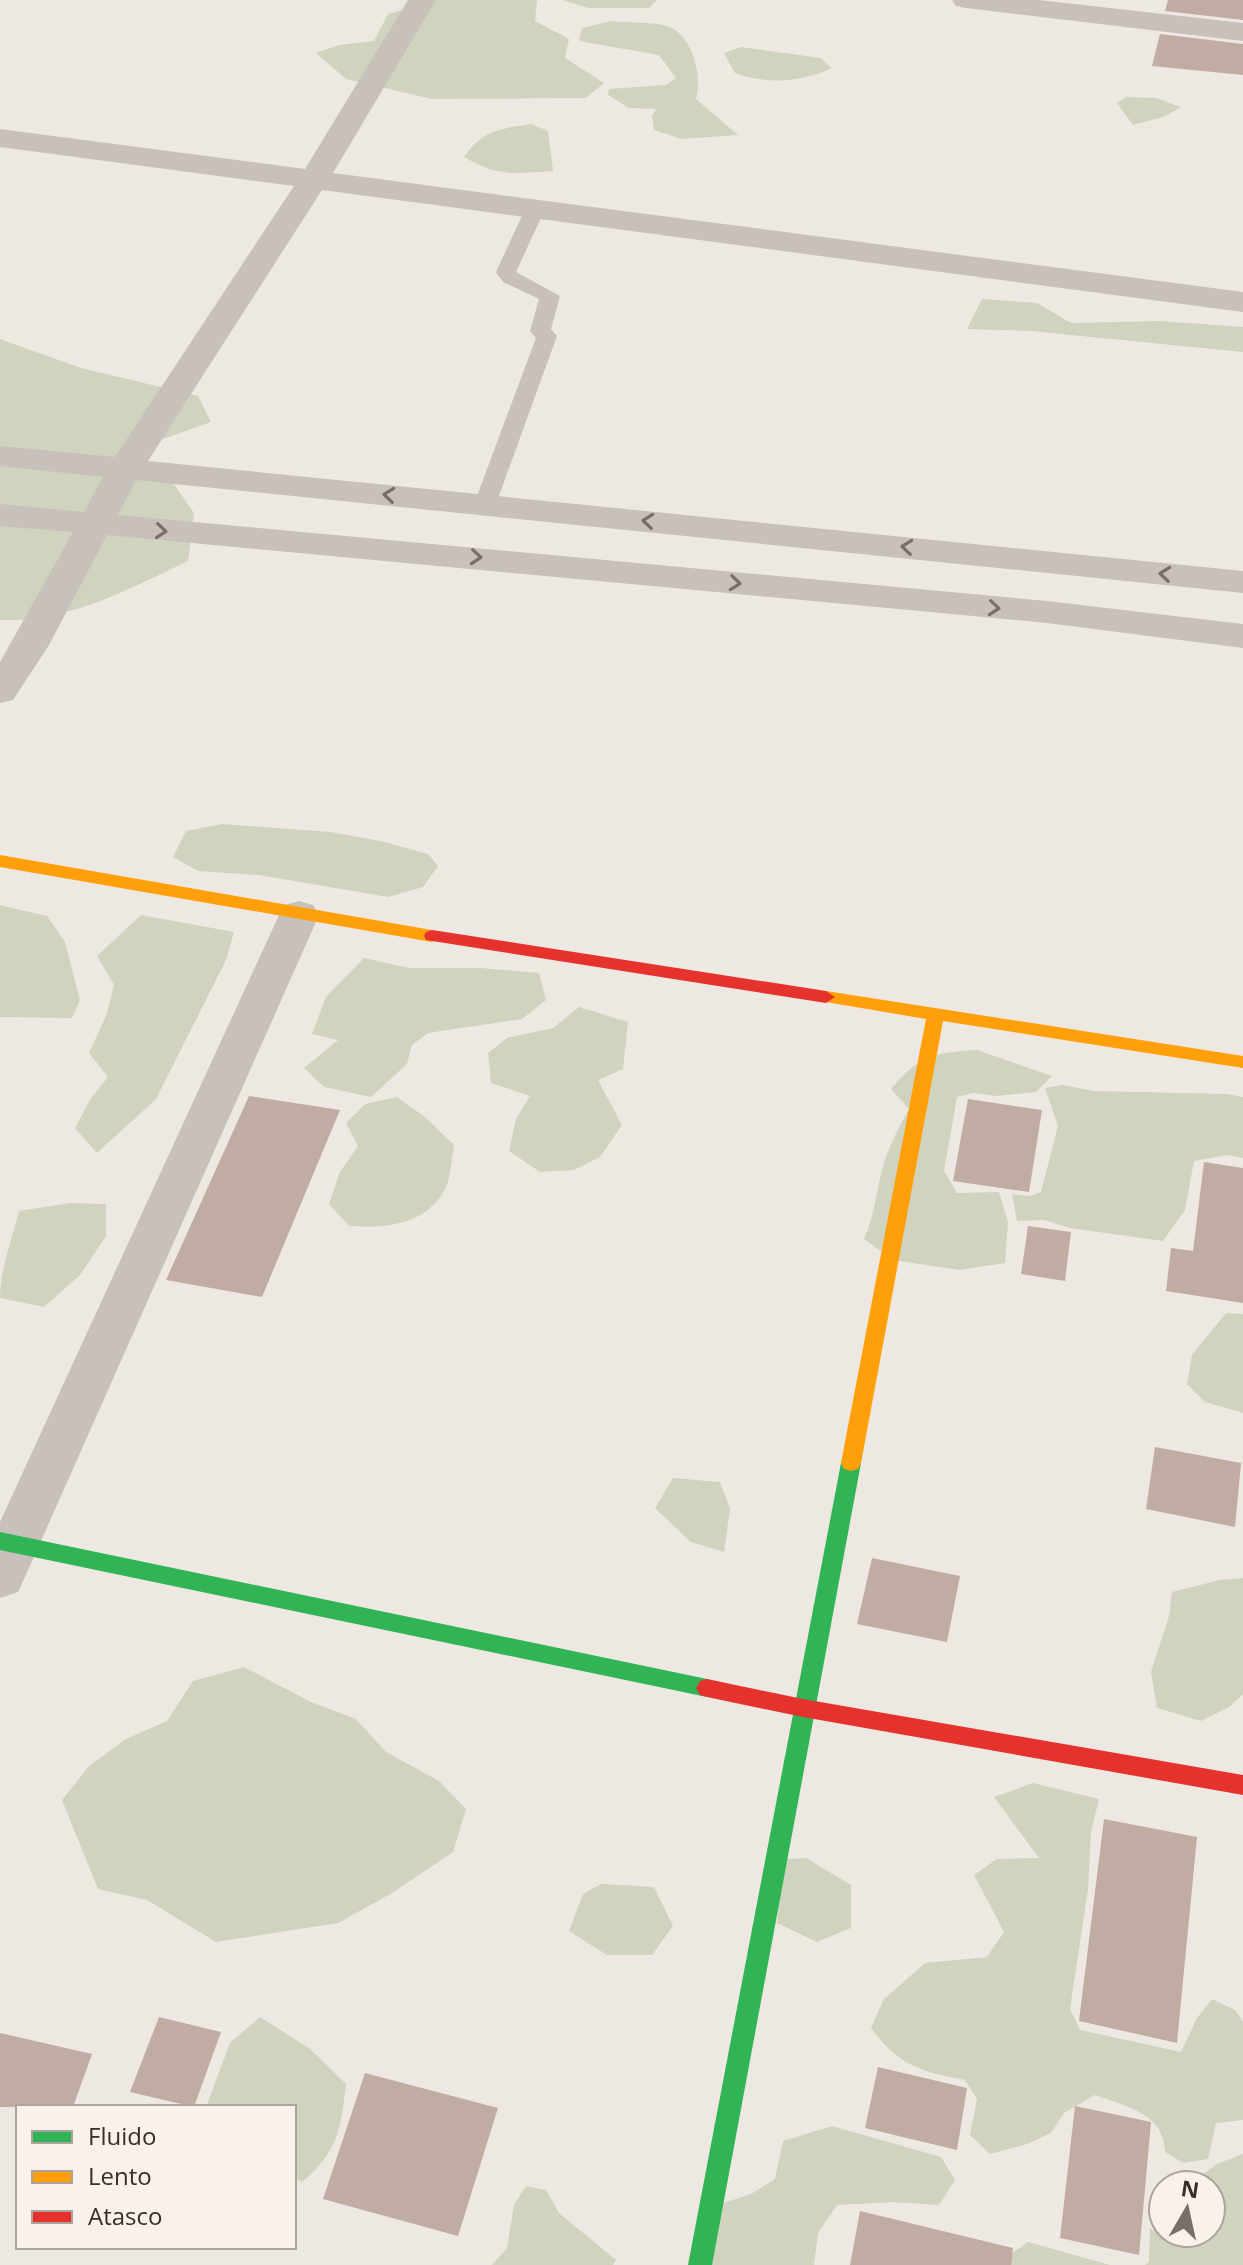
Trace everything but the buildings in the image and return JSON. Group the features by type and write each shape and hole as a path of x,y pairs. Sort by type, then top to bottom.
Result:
{"street":[{"path":"0,691 30,645 125,469 315,177 422,0"},
{"path":"966,0 1243,32"},
{"path":"0,138 315,177 1243,302"},
{"path":"0,456 1243,582"},
{"path":"0,515 1047,612 1243,636"},
{"path":"879,598 979,582 1047,562"},
{"path":"0,861 299,915 1243,1062"},
{"path":"299,915 5,1554 803,1708 1243,1785"},
{"path":"700,2265 936,1013"}],"lane":[{"path":"485,504 547,336 540,331 550,296 506,275 536,207"}],"green space":[{"path":"426,0 537,0 535,21 569,39 565,58 604,83 586,98 432,99 346,79 316,53 339,45 374,41 388,14 426,3"},
{"path":"562,0 657,0 649,8 588,8"},
{"path":"611,21 663,25 681,35 696,67 696,99 738,135 682,139 654,130 652,116 656,109 629,108 608,95 609,89 666,85 676,78 659,55 579,41 582,28"},
{"path":"741,47 821,58 831,68 796,79 747,77 735,73 724,53"},
{"path":"1126,97 1156,98 1181,107 1166,116 1133,125 1117,103"},
{"path":"531,124 548,131 553,171 498,171 464,157 478,141 493,132"},
{"path":"982,299 1037,303 1071,323 1160,321 1243,327 1243,352 1031,331 967,329"},
{"path":"0,339 81,368 198,396 211,422 120,454 161,466 194,513 188,561 120,593 73,610 49,616 0,620"},
{"path":"222,824 331,832 385,842 428,854 438,866 423,887 388,897 259,875 198,871 173,857 186,831"},
{"path":"0,905 47,916 65,942 80,1000 72,1018 0,1017"},
{"path":"141,915 234,932 226,960 156,1099 97,1153 75,1128 91,1098 108,1077 89,1053 106,1016 114,985 97,956"},
{"path":"364,958 409,968 481,968 539,973 546,1000 522,1019 428,1033 412,1045 407,1064 371,1097 324,1087 304,1068 338,1040 312,1034 326,997"},
{"path":"579,1007 628,1022 623,1069 598,1080 622,1125 600,1157 574,1170 540,1172 509,1151 516,1119 530,1096 491,1083 488,1053 507,1038 553,1028"},
{"path":"977,1050 1052,1076 1036,1092 997,1096 973,1093 957,1097 944,1171 957,1193 999,1192 1008,1222 1005,1263 959,1270 893,1260 864,1239 885,1159 909,1109 891,1089 920,1062 938,1054"},
{"path":"1063,1085 1093,1091 1243,1097 1243,1158 1227,1155 1194,1161 1185,1210 1163,1241 1070,1228 1044,1220 1017,1221 1012,1194 1030,1196 1041,1192 1058,1126 1045,1088"},
{"path":"397,1097 425,1117 454,1145 448,1183 438,1200 416,1217 391,1225 349,1226 329,1204 340,1172 358,1146 346,1123 365,1104"},
{"path":"70,1203 106,1204 106,1236 80,1275 44,1307 0,1298 4,1265 19,1211"},
{"path":"1226,1313 1243,1314 1243,1413 1205,1402 1187,1384 1192,1355"},
{"path":"673,1478 720,1482 730,1509 724,1552 691,1542 655,1508"},
{"path":"1243,1578 1243,1694 1229,1707 1201,1721 1157,1708 1151,1672 1169,1616 1172,1592 1220,1580"},
{"path":"244,1667 311,1702 356,1719 386,1752 439,1781 466,1809 453,1852 392,1893 338,1923 216,1942 147,1900 98,1889 62,1800 89,1766 126,1739 167,1721 193,1681"},
{"path":"1033,1783 1099,1799 1091,1832 1088,1889 1070,2009 1080,2030 1181,2052 1197,2018 1212,1999 1235,2010 1243,2022 1243,2120 1216,2123 1208,2159 1183,2163 1165,2152 1158,2128 1142,2113 1095,2095 1064,2113 1051,2133 1027,2144 990,2154 970,2135 977,2099 965,2080 923,2070 901,2059 871,2028 884,1999 925,1963 987,1957 1004,1932 974,1875 997,1859 1039,1858 994,1797"},
{"path":"806,1858 851,1885 851,1928 817,1942 777,1923 784,1859"},
{"path":"601,1884 654,1887 673,1926 652,1955 607,1955 569,1931 583,1894"},
{"path":"260,2017 309,2048 346,2084 336,2138 323,2160 302,2182 296,2179 296,2105 207,2105 230,2043"},
{"path":"832,2126 941,2157 955,2180 939,2205 893,2202 837,2205 818,2233 814,2265 704,2265 706,2209 751,2194 775,2179 783,2141"},
{"path":"1243,2154 1243,2265 1145,2265 1149,2262 1149,2249 1227,2249 1227,2169 1210,2169"},
{"path":"526,2186 546,2190 559,2213 616,2260 613,2265 492,2265 507,2248 514,2205"},
{"path":"1028,2242 1110,2265 1001,2265 1001,2261"}],"traffic: fast":[{"path":"700,2265 851,1463"},
{"path":"0,1541 707,1688"}],"traffic: slow":[{"path":"0,861 432,936"},
{"path":"826,997 1243,1062"},
{"path":"851,1463 936,1013"}],"traffic: jam":[{"path":"432,936 826,997"},
{"path":"707,1688 803,1708 1243,1785"}]}
